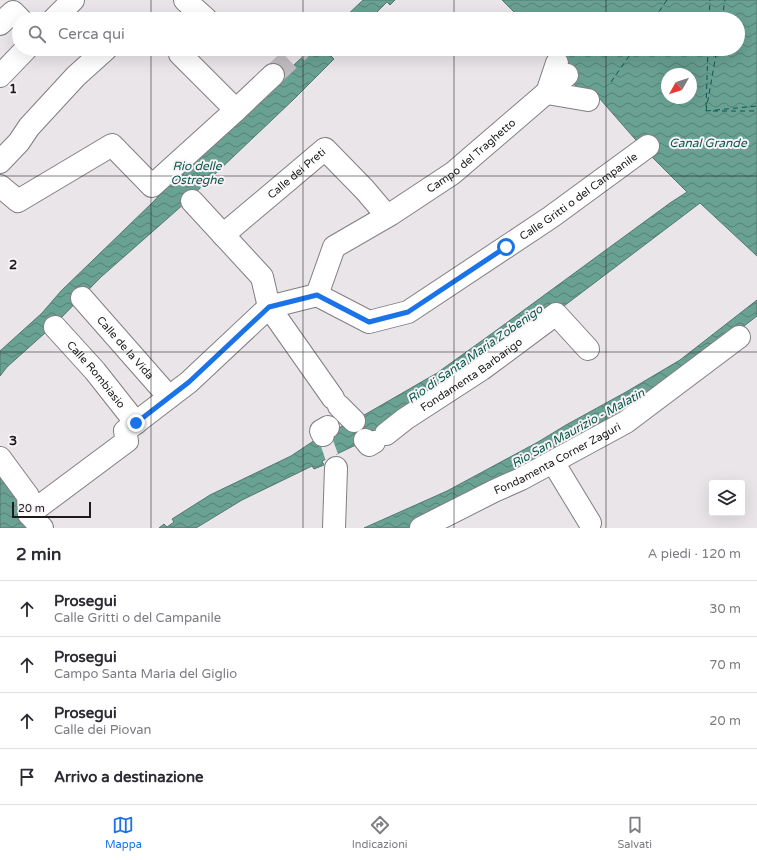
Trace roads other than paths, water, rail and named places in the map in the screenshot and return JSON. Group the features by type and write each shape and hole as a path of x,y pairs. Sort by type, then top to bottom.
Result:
{"street":[{"path":"61,12 73,0"},
{"path":"185,0 198,12"},
{"path":"0,24 12,13"},
{"path":"0,76 19,56"},
{"path":"0,162 19,142 29,127 76,76 98,56"},
{"path":"182,56 236,110"},
{"path":"562,69 547,93 588,100"},
{"path":"0,186 18,201 112,144 152,186 273,75"},
{"name":"Campo del Traghetto","path":"317,295 334,246 389,215 454,173 547,93"},
{"name":"Calle Gritti o del Campanile","path":"317,295 369,322 408,312 551,217 648,146"},
{"name":"Calle dei Preti","path":"223,235 325,149 389,215"},
{"path":"192,201 262,277 269,307 338,417"},
{"path":"0,458 28,496 36,521 127,441 125,432 189,382 269,307 317,295"},
{"name":"Calle de la Vida","path":"82,298 169,397"},
{"name":"Fondamenta Barbarigo","path":"375,439 482,370 556,314 588,349"},
{"name":"Calle Rombiasio","path":"55,327 95,371 136,423"},
{"name":"Fondamenta Corner Zaguri","path":"421,528 521,479 626,422 739,337"},
{"path":"553,462 590,523"},
{"path":"334,528 336,468"}],"water":[{"path":"363,0 395,0 390,5 387,2 377,12 350,12"},
{"name":"Canal Grande","path":"502,0 757,0 757,256 700,203 556,312 360,443 322,461 324,465 314,469 312,466 242,500 196,528 159,528 164,524 167,527 174,522 172,519 210,495 291,456 318,438 359,418 437,373 687,192 642,147 600,99 592,105 551,57 552,56 745,56 745,12 514,12"},
{"name":"Rio delle Ostreghe","path":"303,56 331,56 334,59 185,203 101,277 55,324 7,367 0,376 0,351 42,313 61,291 237,118"},
{"name":"Rio San Maurizio - Malatin","path":"757,300 757,316 631,413 407,528 364,528 447,491 626,392 680,360"},
{"path":"0,466 35,528 0,528"}],"tunnel":[{"path":"273,75 293,56"}],"water label":[{"name":"Rio di Santa Maria Zobenigo","path":"475,354"}]}
